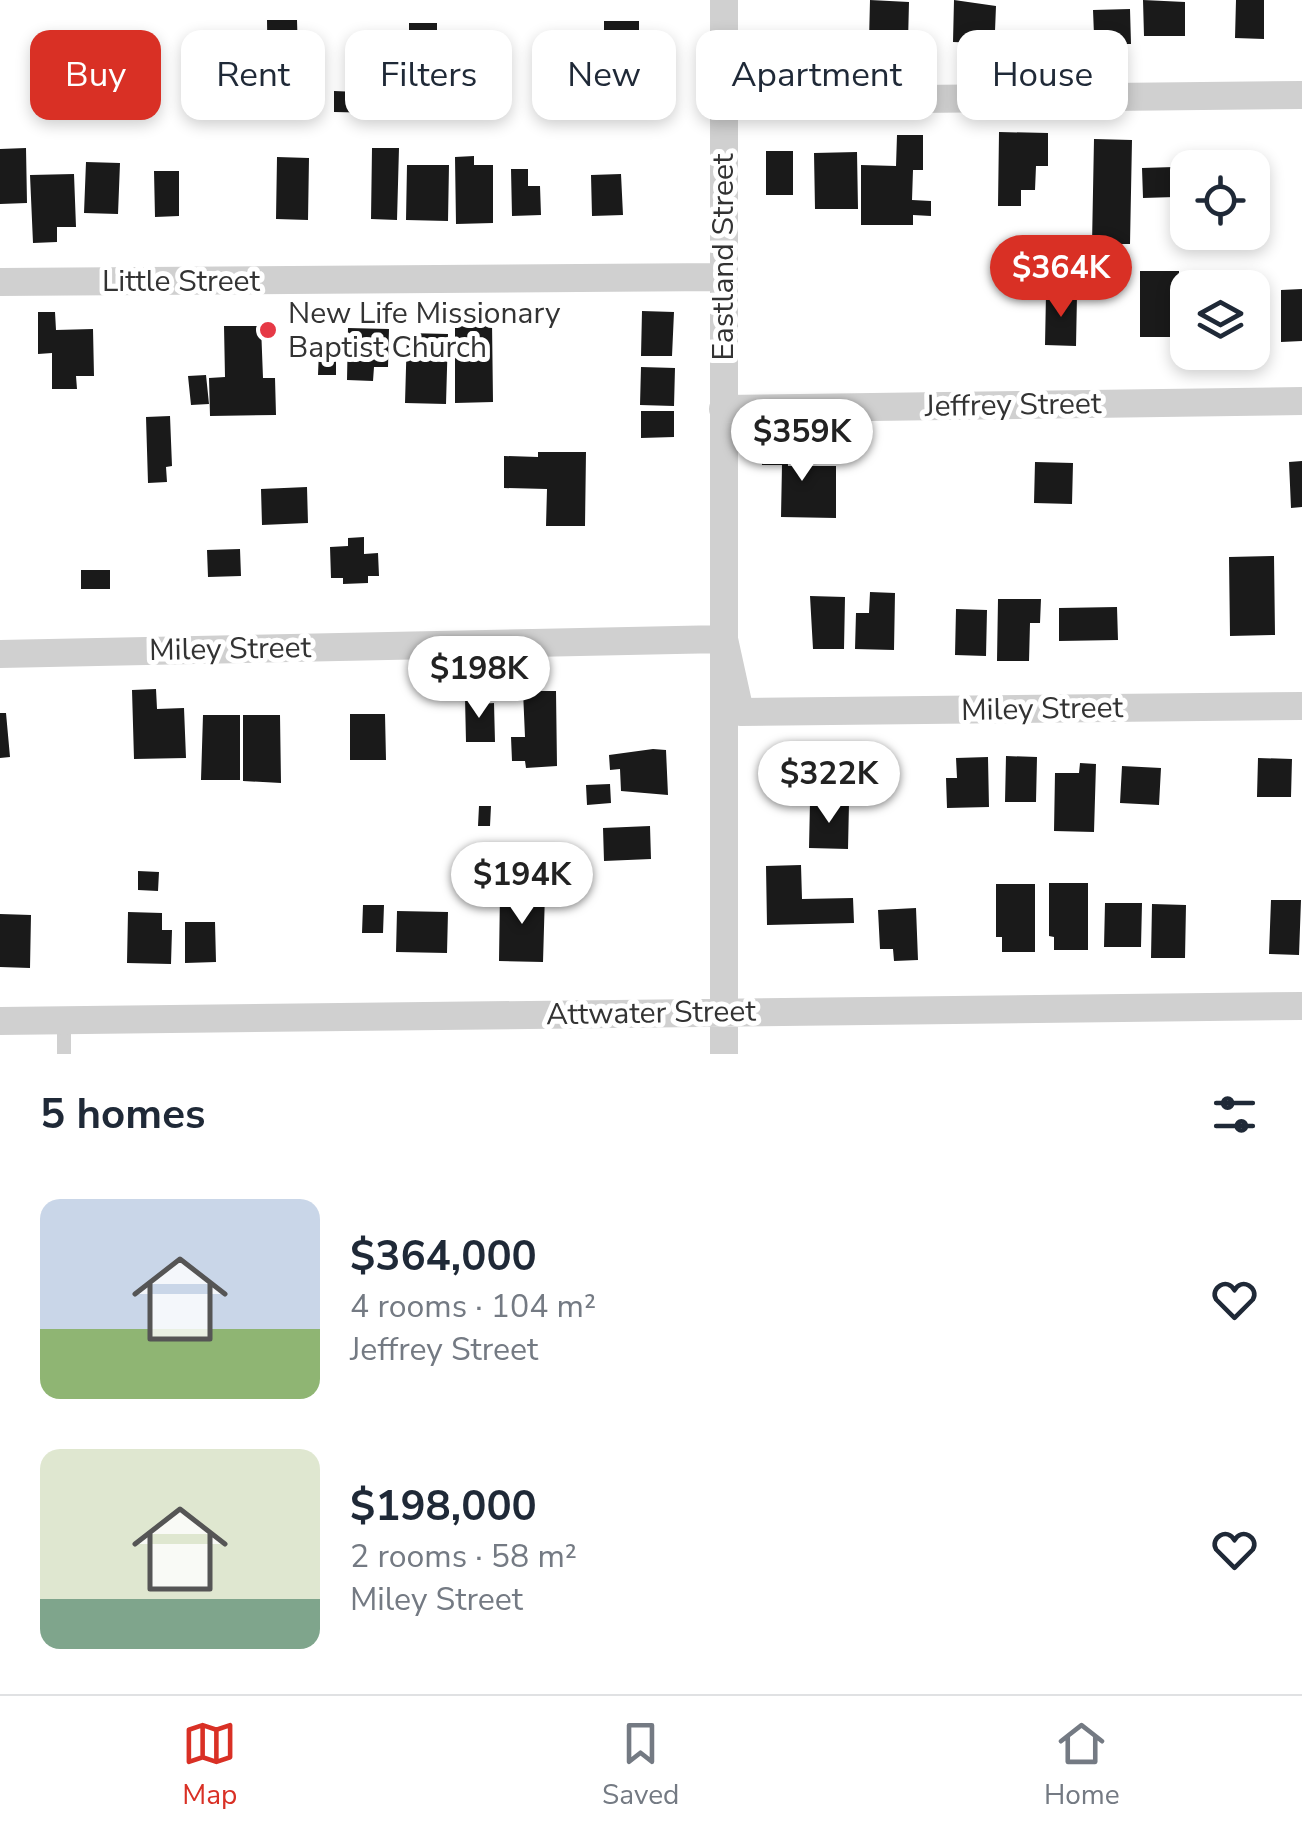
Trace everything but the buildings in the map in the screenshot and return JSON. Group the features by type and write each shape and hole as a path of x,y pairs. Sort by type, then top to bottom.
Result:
{"street":[{"name":"Eastland Street","path":"724,0 724,30"},
{"path":"937,99 1302,96"},
{"name":"Eastland Street","path":"724,120 724,1054"},
{"name":"Little Street","path":"0,282 722,278"},
{"name":"Jeffrey Street","path":"723,409 1302,401"},
{"name":"Miley Street","path":"0,654 724,639 740,712 1302,706"},
{"name":"Attwater Street","path":"0,1021 1302,1006"}],"lane":[{"path":"64,1020 64,1054"}],"place":[{"name":"New Life Missionary Baptist Church","path":"268,330"}]}
